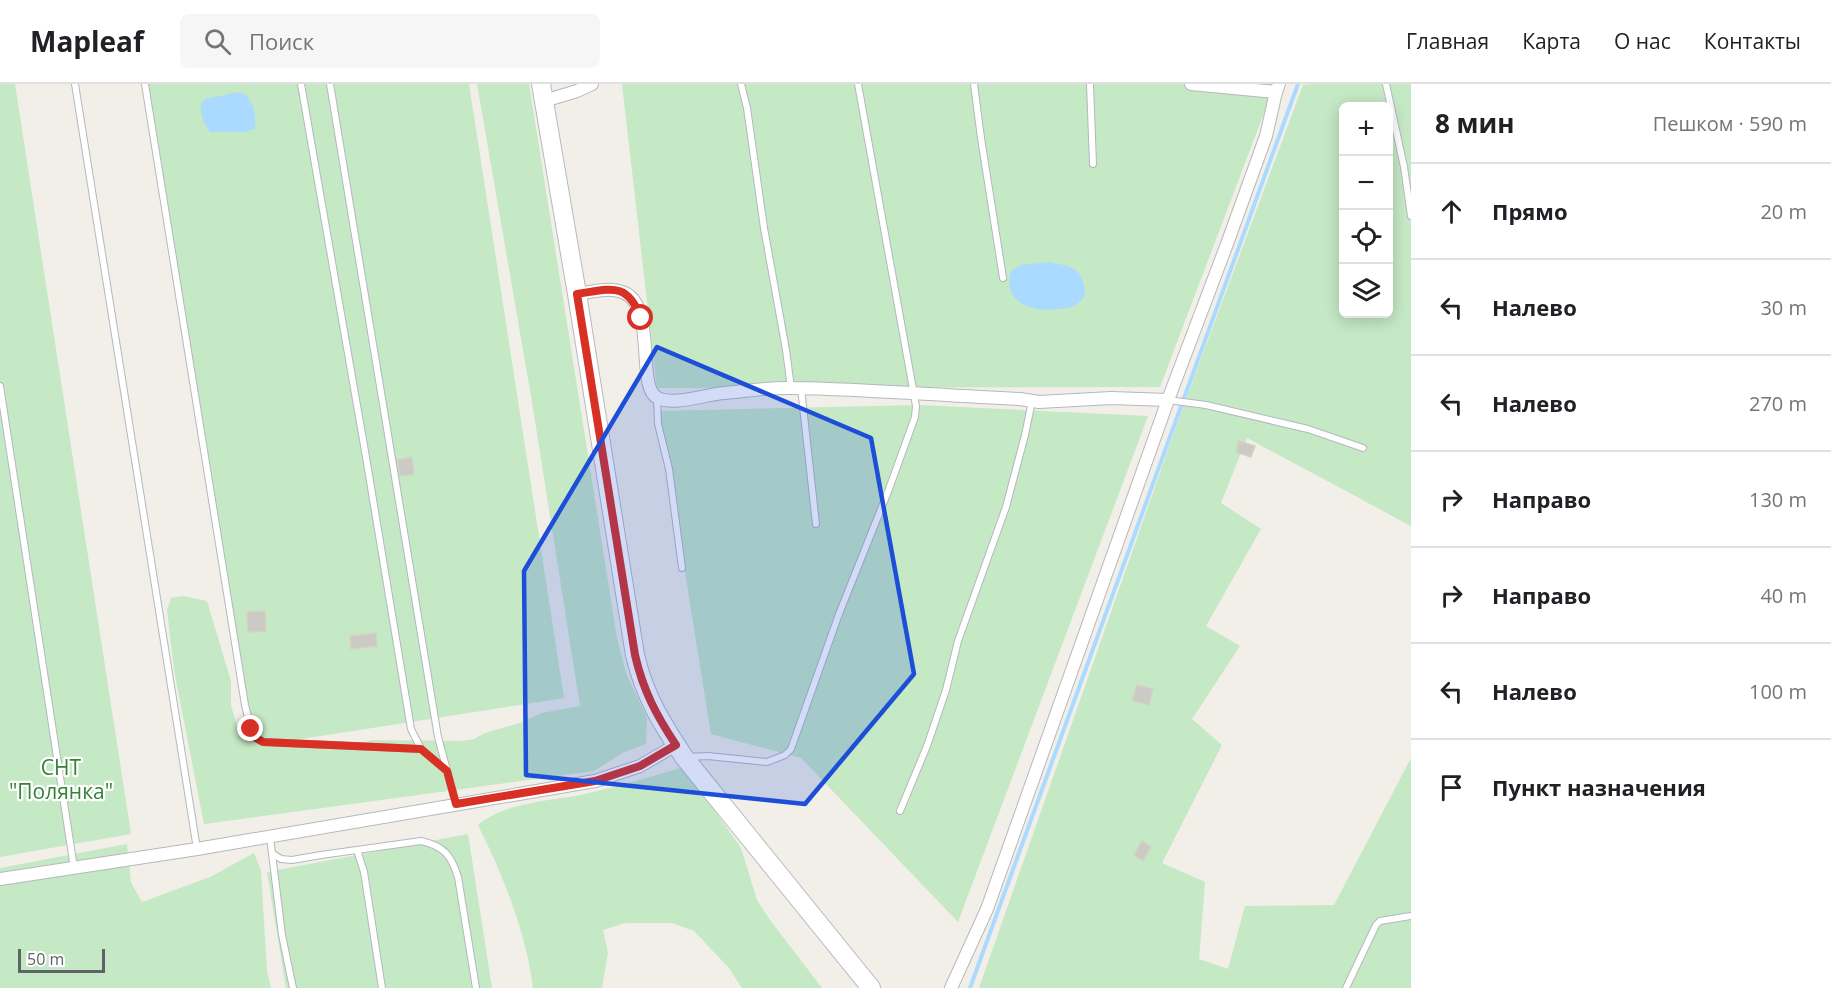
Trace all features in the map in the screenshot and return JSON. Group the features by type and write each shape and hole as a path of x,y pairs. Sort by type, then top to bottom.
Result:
{"street":[{"path":"592,84 576,91 543,93 639,674 650,702 680,751 871,988"},
{"path":"951,988 987,909 1266,136 1277,88 1191,84"},
{"path":"577,294 622,291 636,304 645,336 649,386 652,394 657,398 667,400 681,400 715,393 796,388 1020,399 1039,402 1111,398 1171,401"},
{"path":"0,879 197,849 595,781 680,751"}],"lane":[{"path":"75,84 197,849"},
{"path":"145,84 245,705 251,729 256,738 263,742 421,749"},
{"path":"301,84 411,729 421,749 447,771"},
{"path":"330,84 438,737 456,804"},
{"path":"741,84 747,108 764,228 786,350 808,441 816,524"},
{"path":"680,751 767,762 785,755 791,749 839,614 915,417 916,406 858,84"},
{"path":"974,84 1003,278"},
{"path":"1090,84 1093,164"},
{"path":"1386,84 1408,167 1411,216"},
{"path":"0,386 74,868"},
{"path":"657,398 658,424 669,470 682,568"},
{"path":"900,811 927,746 946,690 958,641 1006,507 1032,401"},
{"path":"1171,401 1191,403 1308,429 1363,448"},
{"path":"270,836 282,935 293,988"},
{"path":"273,854 281,859 292,860 421,841 436,844 447,854 458,877 476,988"},
{"path":"357,850 364,872 382,988"},
{"path":"1346,988 1376,925 1380,921 1411,916"}],"highlighted area":[{"path":"657,347 871,438 914,674 805,804 526,775 524,571"}],"green space":[{"name":"СНТ \"Полянка\"","path":"0,84 15,84 131,834 0,857"},
{"path":"145,84 469,84 564,698 276,743 349,748 372,740 462,741 474,739 542,713 580,706 532,402 477,84 529,84 617,638 626,673 647,718 646,744 624,752 594,771 204,824 174,670 167,610 171,598 183,596 207,601 231,681 231,705 238,730 246,734"},
{"path":"622,84 1275,84 1160,387 657,388"},
{"path":"1411,84 1411,526 1247,438 1221,503 1261,529 1206,626 1240,646 1192,719 1222,745 1162,863 1205,882 1199,959 1228,969 1245,906 1334,905 1411,758 1411,988 979,988 1183,407 1303,85"},
{"path":"919,405 1148,416 958,922 801,758 711,734 659,411"},
{"path":"684,767 741,848 757,900 822,988 742,988 729,968 694,931 672,923 625,923 603,930 608,953 602,988 533,988 525,946 512,904 478,825 490,817 517,806 601,790"},
{"path":"468,834 492,988 286,988 267,872"},
{"path":"127,844 131,882 142,902 210,877 254,853 261,871 267,971 271,988 0,988 0,868"}],"water":[{"path":"239,92 251,102 255,129 244,132 210,132 203,121 200,106 205,99"},
{"path":"1049,262 1065,265 1080,274 1085,296 1075,305 1069,308 1040,309 1022,304 1015,298 1009,282 1011,271 1021,265"}],"building":[{"path":"1239,441 1255,446 1251,457 1236,452"},
{"path":"412,457 414,474 400,476 397,460"},
{"path":"265,611 266,631 248,632 247,612"},
{"path":"376,633 377,646 351,649 350,636"},
{"path":"1137,685 1153,689 1149,705 1132,700"},
{"path":"1142,841 1151,847 1143,861 1134,855"}],"waterway":[{"path":"970,988 1298,84"}],"route":[{"path":"251,729 256,738 263,742 421,749 447,771 456,804 595,781 640,766 676,745 654,710 639,674 577,294 622,291 636,304 641,318"}]}
